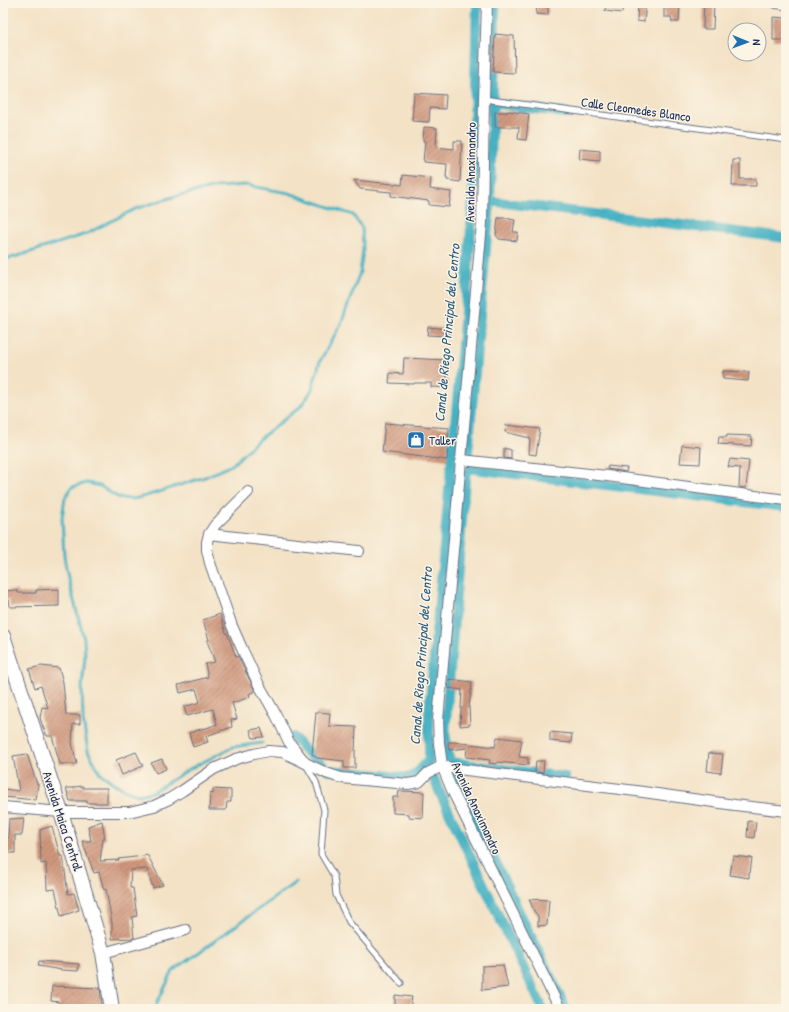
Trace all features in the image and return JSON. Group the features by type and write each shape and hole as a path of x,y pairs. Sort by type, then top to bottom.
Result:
{"street":[{"name":"Avenida Anaximandro","path":"487,3 482,223 438,720 439,743 442,766 452,790 560,1009"},
{"path":"776,3 786,4"},
{"path":"462,460 607,476 786,500"},
{"path":"248,492 215,525 209,534 207,550 210,563 232,626 243,651 289,742 305,762"},
{"path":"209,534 359,551"},
{"name":"Avenida Maica Central","path":"3,636 61,812 104,952 112,1009"},
{"path":"3,807 61,812 129,812 154,806 169,799 214,770 236,759 268,751 283,752 326,773 342,778 408,784 419,782 428,773 442,766 458,770 636,790 786,811"},
{"path":"104,952 186,930"}],"lane":[{"name":"Calle Cleomedes Blanco","path":"484,99 786,140"},
{"path":"305,762 316,782 324,810 321,854 334,876 336,895 349,922 401,983"}],"building":[{"path":"537,3 548,3 548,15 536,14"},
{"path":"606,3 623,3 622,13 605,11"},
{"path":"638,3 646,3 644,22 637,21"},
{"path":"664,3 680,3 679,22 672,22 671,17 664,17"},
{"path":"704,3 714,3 713,29 703,29"},
{"path":"773,17 786,18 786,40 773,40"},
{"path":"495,34 514,36 515,73 493,72"},
{"path":"414,93 446,95 445,109 430,108 429,122 412,121"},
{"path":"508,111 529,114 526,140 518,139 519,127 495,127 495,112"},
{"path":"424,127 437,128 436,147 454,149 454,141 462,141 460,182 447,180 447,164 423,162 425,141 423,141"},
{"path":"580,149 600,151 600,161 579,159"},
{"path":"733,160 740,160 740,179 756,179 756,186 732,186"},
{"path":"403,175 431,178 430,189 451,192 449,207 429,205 429,201 391,196 391,192 360,189 354,180 402,185"},
{"path":"498,218 509,218 515,220 513,232 518,232 517,241 499,239 496,235"},
{"path":"428,327 449,329 449,336 427,335"},
{"path":"404,358 447,360 448,388 431,387 431,383 389,383 390,373 403,374"},
{"path":"723,371 749,372 748,381 723,379"},
{"name":"Taller","path":"385,423 449,428 447,460 382,452"},
{"path":"506,425 540,429 536,455 529,454 530,438 505,432"},
{"path":"727,435 752,436 751,446 718,444 719,437 727,437"},
{"path":"682,445 701,447 700,464 680,463"},
{"path":"504,448 511,450 511,459 504,458"},
{"path":"730,459 749,461 746,488 739,487 740,468 728,467"},
{"path":"608,466 627,468 626,472 607,469"},
{"path":"59,589 59,606 10,607 9,600 3,600 3,591 17,590 18,593 36,593 36,590"},
{"path":"220,614 236,657 238,656 255,691 249,694 250,697 232,703 237,719 231,720 232,727 206,736 208,742 193,747 189,733 217,724 213,709 187,716 184,707 200,702 196,689 180,693 178,685 208,677 205,664 215,662 207,641 209,640 203,620"},
{"path":"41,666 59,668 63,682 66,715 80,715 80,724 73,724 72,743 77,764 60,764 52,736 47,736 43,727 40,718 42,707 48,708 41,686 35,688 29,669"},
{"path":"449,679 472,682 469,707 470,725 460,726 462,690 448,688"},
{"path":"316,712 330,713 329,726 356,727 355,768 344,768 344,761 317,758 312,754"},
{"path":"261,728 264,737 253,738 250,730"},
{"path":"550,732 572,734 571,743 550,741"},
{"path":"497,737 522,740 519,757 528,758 528,765 497,762 497,764 489,763 490,760 466,757 467,748 449,750 448,742 495,747"},
{"path":"136,752 143,766 122,775 116,760"},
{"path":"709,753 723,754 721,773 707,771"},
{"path":"27,754 38,784 36,800 3,797 3,789 19,791 13,756"},
{"path":"162,759 166,769 156,773 151,763"},
{"path":"536,761 544,761 543,773 535,772"},
{"path":"83,786 83,788 107,788 107,803 70,801 66,788"},
{"path":"213,789 231,790 231,802 227,802 226,810 209,810 210,793 213,794"},
{"path":"399,791 424,792 423,818 409,817 409,814 393,813 393,797 398,797"},
{"path":"24,818 22,835 15,835 15,853 3,853 3,838 8,838 9,819"},
{"path":"102,821 105,839 103,839 100,861 119,860 118,859 144,856 147,854 163,885 153,888 147,869 131,870 130,888 133,888 137,916 132,917 134,938 112,939 112,923 106,889 104,890 99,872 94,873 82,841 91,841 88,826"},
{"path":"748,821 756,822 754,838 747,837"},
{"path":"52,826 60,856 63,856 68,894 74,893 79,910 61,916 55,889 47,890 46,863 41,864 40,830"},
{"path":"733,856 752,858 749,878 730,875"},
{"path":"529,899 549,900 547,925 538,926 538,916"},
{"path":"39,961 79,964 78,971 38,966"},
{"path":"503,965 508,987 482,990 482,966"},
{"path":"52,986 100,988 102,1009 59,1009 59,1002 51,1001"},
{"path":"395,995 412,997 410,1009 395,1009"}],"waterway":[{"name":"Canal de Riego Principal del Centro","path":"293,737 308,753 328,770 409,778 418,772 429,760 429,714 465,313 473,198 477,3"},
{"path":"468,452 490,201 495,3"},
{"path":"492,103 566,113"},
{"path":"3,260 86,234 135,209 173,197 216,187 245,185 289,193 353,215 362,228 363,250 360,272 341,324 320,361 311,392 300,407 258,440 232,465 205,477 133,499 119,498 100,486 87,483 72,487 65,498 62,518 64,556 68,578 84,639 85,656 82,688 83,720 88,751 100,773 125,790 139,795 152,792 191,768 233,747 262,743"},
{"path":"490,201 786,238"},
{"path":"450,763 445,733 466,468 786,507"},
{"path":"450,762 565,777"},
{"path":"455,776 566,1009"},
{"name":"Canal de Riego Principal del Centro","path":"434,779 543,1009"},
{"path":"156,1009 157,1003 173,971 296,882"}],"place":[{"name":"Taller","path":"416,440"}]}
